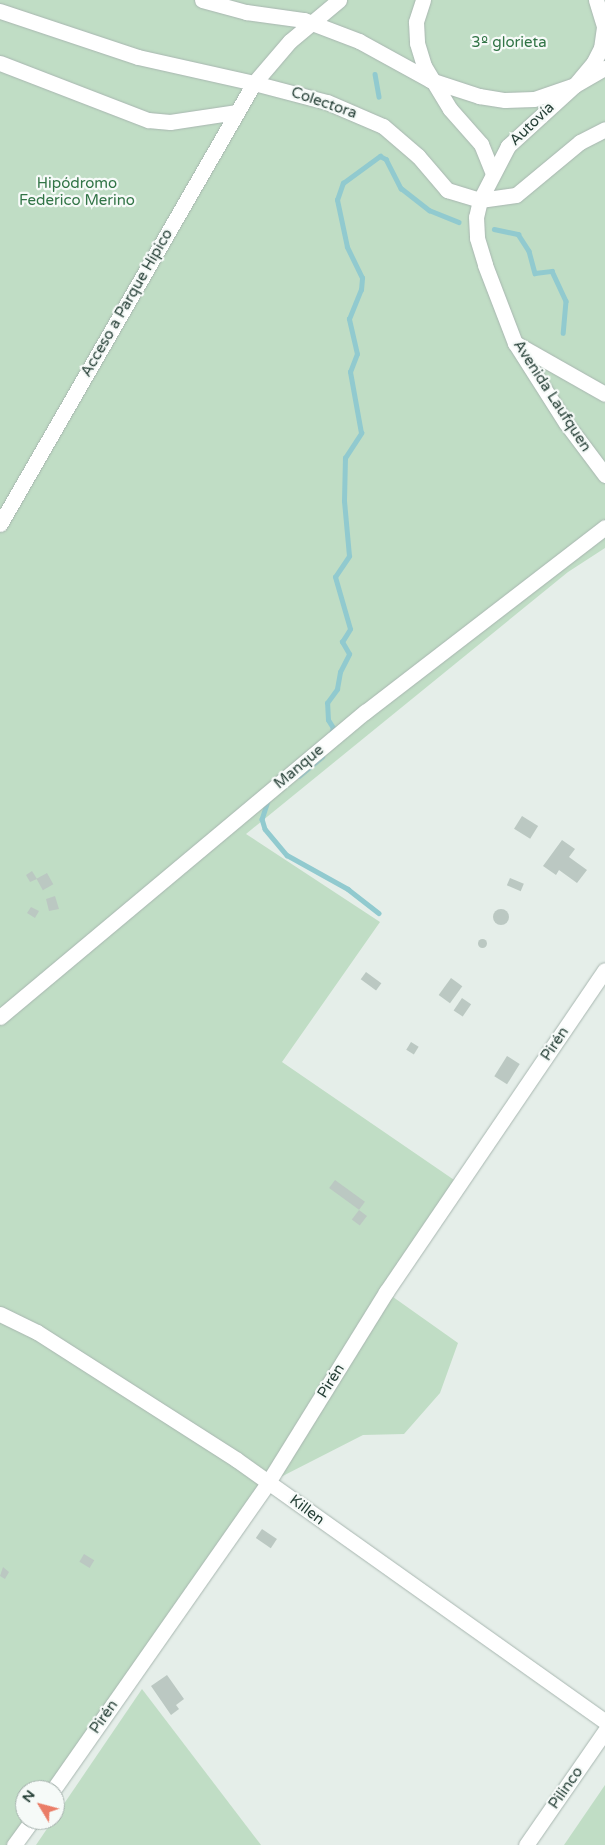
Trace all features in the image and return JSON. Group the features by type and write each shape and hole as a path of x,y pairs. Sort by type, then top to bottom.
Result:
{"street":[{"name":"Autovía","path":"202,0 314,24 358,41 430,80 478,96 505,100 534,99 575,85 605,68"},
{"path":"314,24 339,0"},
{"name":"Autovía","path":"423,0 416,22 417,42 430,80 450,109 481,144 493,173"},
{"path":"575,85 594,62 601,48 604,27 596,0"},
{"name":"Colectora","path":"0,11 130,54 327,102 383,126 418,156 447,190 480,200 516,195 580,142 605,129"},
{"name":"Acceso a Parque Hípico","path":"0,524 254,83 290,42 314,24"},
{"path":"0,63 148,120 170,122 237,112"},
{"name":"Autovía","path":"493,173 520,132 575,85"},
{"name":"Avenida Laufquen","path":"493,173 480,200 476,217 477,238 515,342 566,424 605,475"},
{"path":"515,342 605,394"},
{"name":"Manque","path":"0,1017 365,712 605,528"},
{"name":"Pirén","path":"60,1780 267,1484 386,1292 605,970"},
{"name":"Killen","path":"1,1316 37,1332 143,1398 267,1484 295,1500 605,1722"},
{"name":"Pilinco","path":"526,1845 605,1731"},
{"path":"14,1845 25,1830"}],"green space":[{"path":"0,0 605,0 605,548 568,572 246,834 380,922 282,1062 460,1184 386,1292 458,1343 440,1393 404,1434 363,1435 267,1484 60,1780 15,1780 15,1830 21,1830 14,1845 0,1845"},
{"path":"142,1689 261,1845 36,1845 46,1830 65,1830 65,1802"},
{"path":"605,1785 605,1845 564,1845"}],"building":[{"path":"522,816 538,826 530,839 514,829"},
{"path":"562,840 575,849 569,857 587,870 577,883 559,870 556,875 543,866"},
{"path":"32,871 37,879 30,882 26,875"},
{"path":"47,873 53,884 43,890 37,879"},
{"path":"510,878 524,884 521,891 507,885"},
{"path":"55,896 59,909 49,911 46,899"},
{"path":"31,907 39,911 35,918 27,913"},
{"path":"498,909 504,909 509,914 507,923 498,925 493,920 493,914"},
{"path":"482,938 487,943 482,948 477,943"},
{"path":"366,972 381,983 376,990 361,979"},
{"path":"451,978 462,986 450,1003 439,995"},
{"path":"462,998 471,1004 463,1017 454,1010"},
{"path":"411,1042 419,1047 414,1054 406,1050"},
{"path":"507,1056 520,1064 507,1084 494,1076"},
{"path":"335,1180 365,1202 359,1210 329,1188"},
{"path":"359,1210 367,1216 360,1226 352,1220"},
{"path":"262,1529 277,1539 271,1548 256,1538"},
{"path":"84,1554 94,1560 90,1568 79,1562"},
{"path":"3,1567 9,1572 5,1579 0,1576"},
{"path":"167,1675 184,1699 176,1705 179,1709 171,1715 151,1686"}],"waterway":[{"path":"375,74 379,97"},
{"path":"331,734 333,728 328,720 327,703 337,689 340,672 349,654 342,642 350,629 335,577 349,556 344,501 345,458 361,433 350,372 357,354 349,319 361,290 362,278 347,247 337,200 343,183 380,156 386,159 401,188 429,210 459,222"},
{"path":"494,229 518,234 529,251 535,273 552,271 566,301 563,333"},
{"path":"299,776 322,757"},
{"path":"268,801 262,819 265,829 287,855 348,889 379,913"}],"park label":[{"name":"3º glorieta","path":"509,43"},
{"name":"Hipódromo Federico Merino","path":"77,192"}]}
